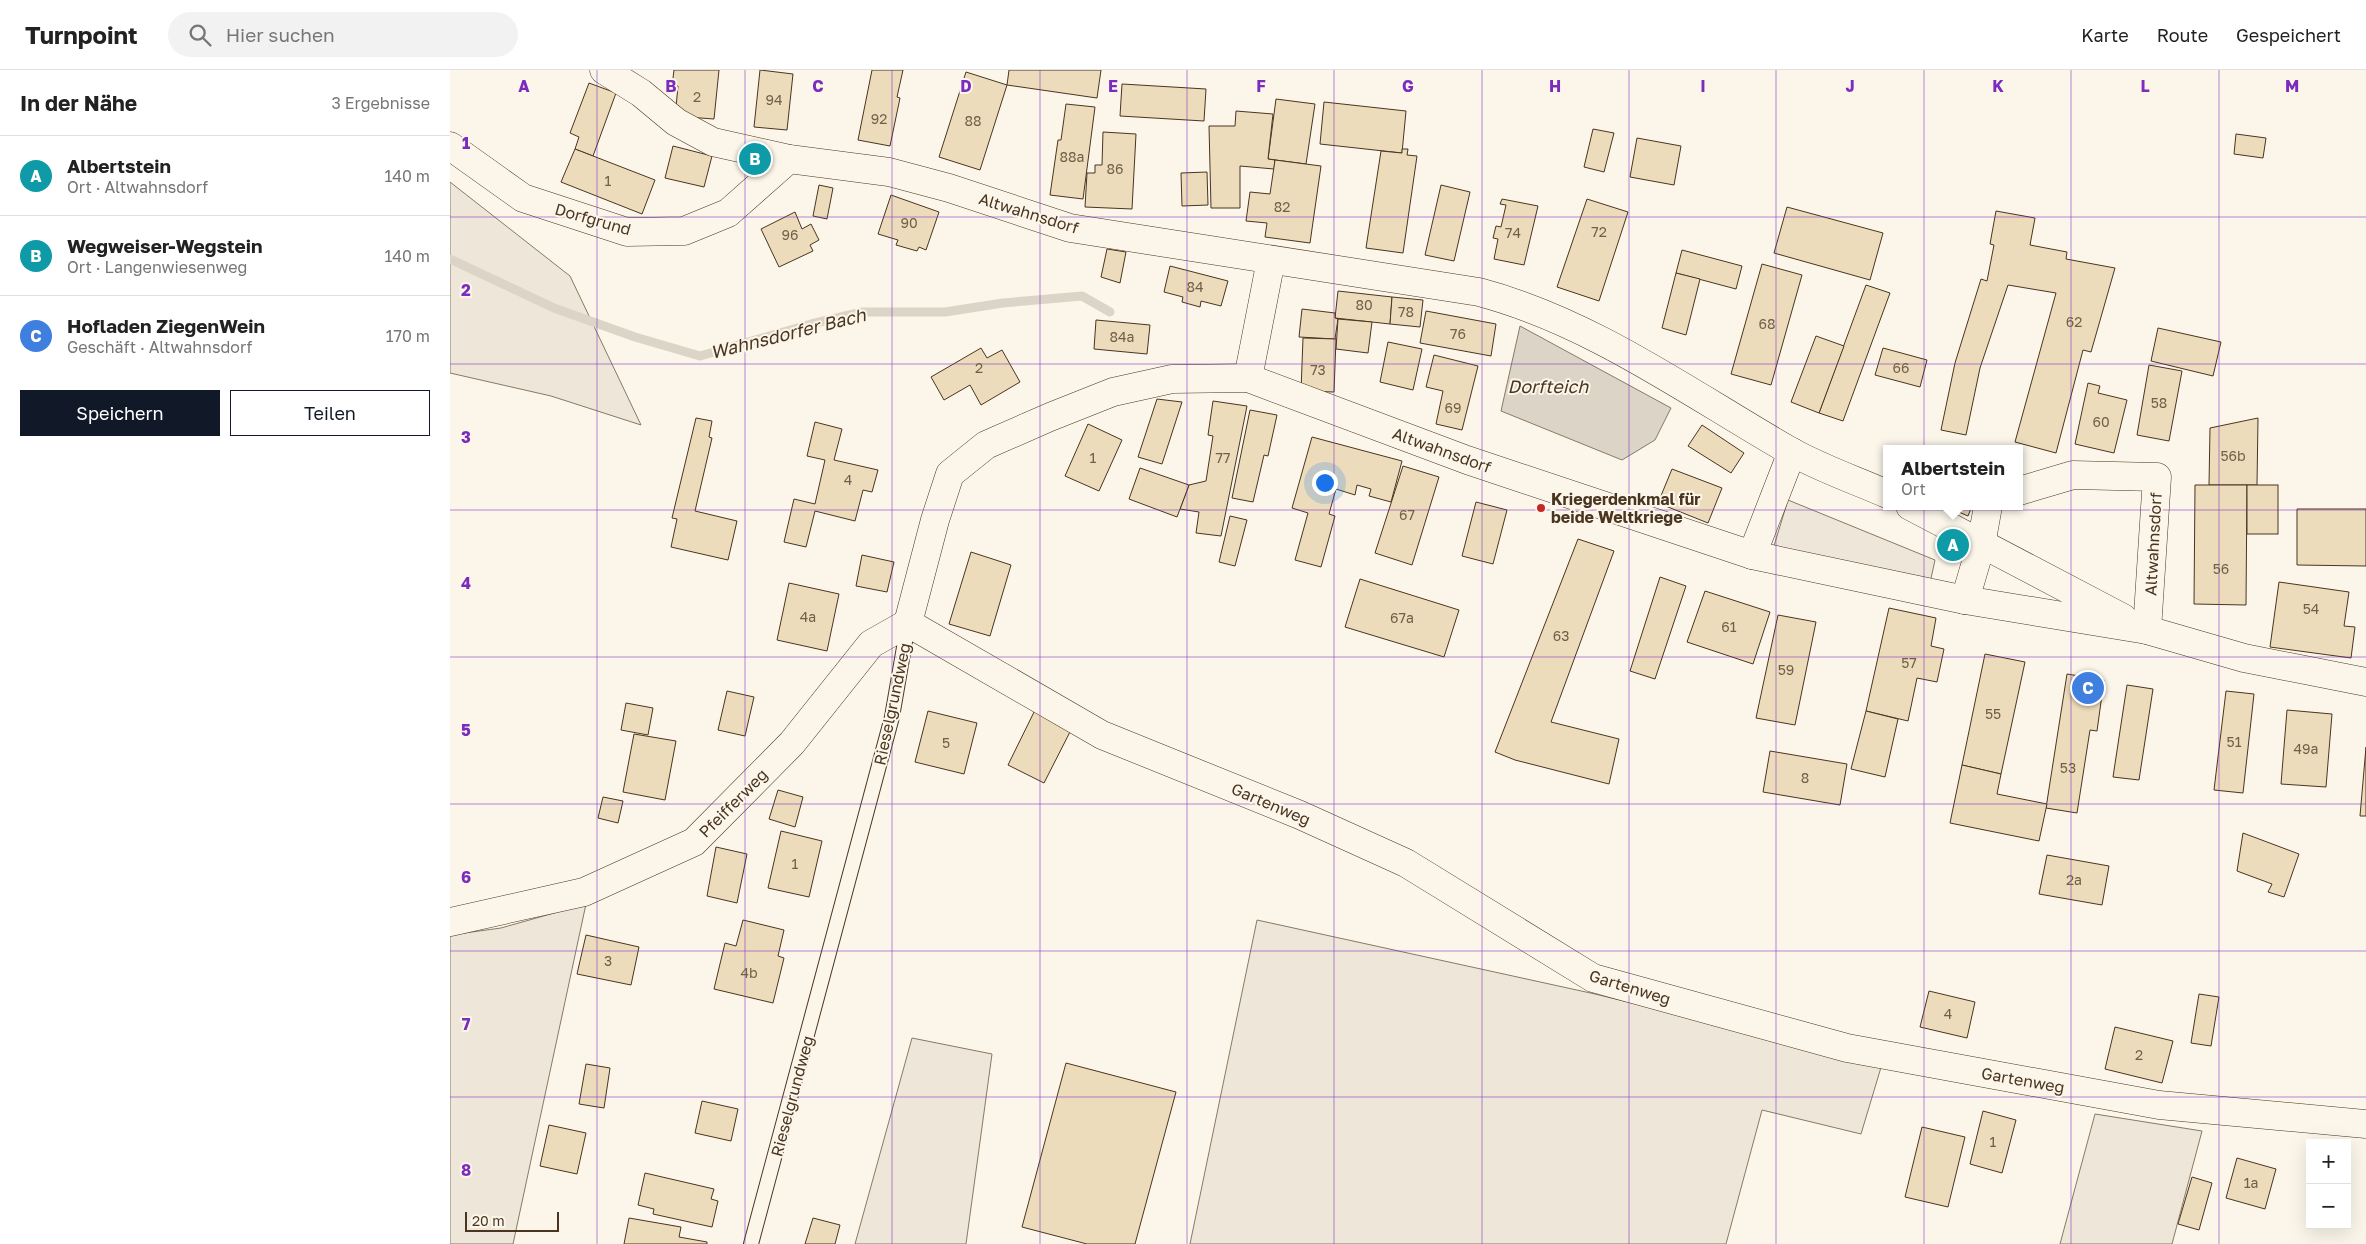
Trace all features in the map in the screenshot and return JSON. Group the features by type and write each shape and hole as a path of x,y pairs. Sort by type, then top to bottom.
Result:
{"street":[{"name":"Altwahnsdorf","path":"604,70 641,93 676,122 713,142 789,159 889,172 949,188 1070,228 1479,292 1514,301 1604,341 1792,452 1883,492"},
{"name":"Dorfgrund","path":"450,146 523,198 627,232 684,231 728,213 789,159"},
{"path":"1248,378 1272,260"},
{"name":"Altwahnsdorf","path":"1248,378 1467,460 1752,555 1965,600 2147,630 2244,658 2366,682"},
{"name":"Rieselgrundweg","path":"908,623 935,520 950,474 986,445 1114,392 1172,379 1248,378"},
{"path":"1752,555 1792,452"},
{"name":"Altwahnsdorf","path":"2023,490 2073,475 2156,478 2147,630"},
{"name":"Altwahnsdorf","path":"1917,510 1981,545 2147,630"},
{"path":"1965,600 1981,545 1987,510"},
{"name":"Pfeifferweg","path":"450,922 584,892 694,842 792,743 871,644 908,623"},
{"name":"Gartenweg","path":"908,623 1102,735 1300,815 1406,862 1593,978 1847,1048 2160,1105 2366,1124"}],"lane":[{"name":"Rieselgrundweg","path":"751,1244 892,717 908,623"}],"shaded area":[{"path":"450,182 570,276 641,425 551,396 450,373"},
{"path":"1788,500 1935,560 1930,583 1773,549"},
{"path":"586,904 513,1244 450,1244 450,935 501,928"},
{"path":"1257,920 1595,994 1882,1064 1861,1134 1762,1110 1726,1244 1190,1244"},
{"path":"912,1038 992,1054 966,1244 855,1244"},
{"path":"2095,1114 2202,1131 2172,1244 2060,1244"}],"water":[{"name":"Dorfteich","path":"1520,326 1671,408 1655,440 1622,460 1501,411"}],"building":[{"path":"674,70 719,70 714,119 687,117 676,107 678,86 672,86"},
{"path":"760,70 793,74 787,130 754,127"},
{"path":"872,70 903,70 897,97 900,98 890,146 858,140"},
{"path":"1009,70 1101,70 1097,98 1007,85"},
{"path":"966,72 1007,85 980,170 939,157"},
{"path":"589,83 616,93 593,156 575,149 579,137 570,133"},
{"path":"1122,84 1206,89 1204,121 1120,116"},
{"path":"1276,99 1315,104 1306,164 1268,159"},
{"path":"1324,102 1406,111 1402,153 1320,144"},
{"path":"1066,104 1095,107 1083,199 1050,195 1058,140 1061,140"},
{"path":"1236,111 1273,114 1268,159 1275,160 1274,169 1240,166 1240,208 1211,208 1209,126 1235,126"},
{"path":"1593,129 1614,133 1604,172 1584,167"},
{"path":"1103,132 1136,134 1132,209 1085,207 1087,173 1095,173 1095,165 1102,165"},
{"path":"2236,134 2266,138 2263,158 2234,154"},
{"path":"1637,138 1681,146 1674,185 1630,177"},
{"path":"673,146 712,156 704,187 665,178"},
{"path":"575,149 655,180 642,214 561,182"},
{"path":"1402,149 1408,149 1407,155 1417,156 1403,253 1366,248 1381,151 1402,153"},
{"path":"1275,160 1321,166 1310,243 1265,237 1267,223 1246,221 1250,192 1270,194"},
{"path":"1207,172 1208,205 1182,206 1181,173"},
{"path":"819,185 833,188 827,219 813,216"},
{"path":"1441,185 1470,192 1454,261 1425,255"},
{"path":"891,195 939,212 926,250 919,247 917,251 896,245 898,240 878,234"},
{"path":"1502,199 1538,206 1524,265 1494,259 1498,239 1493,238 1496,226 1501,227 1506,205 1500,204"},
{"path":"1587,199 1628,212 1599,301 1557,287"},
{"path":"1787,207 1883,233 1870,280 1774,253"},
{"path":"1996,211 2035,218 2030,245 2067,252 2066,259 2115,268 2091,352 2083,350 2056,453 2015,442 2056,293 2008,285 1980,368 1966,435 1941,430 1955,363 1981,279 1987,281 1994,245 1990,244"},
{"path":"795,212 802,229 811,224 819,240 810,245 813,251 779,267 761,229"},
{"path":"1107,249 1126,252 1120,283 1101,277"},
{"path":"1682,250 1742,266 1736,289 1676,273"},
{"path":"1762,264 1802,275 1771,385 1731,374"},
{"path":"1170,266 1228,281 1221,306 1201,301 1200,307 1182,302 1183,297 1164,292"},
{"path":"1676,273 1700,279 1686,335 1662,328"},
{"path":"1866,285 1890,293 1843,421 1819,413"},
{"path":"1338,291 1392,297 1390,324 1335,318"},
{"path":"1392,297 1423,300 1420,327 1390,324"},
{"path":"1302,309 1335,313 1335,318 1338,319 1335,339 1299,337"},
{"path":"1426,311 1496,324 1491,356 1420,343"},
{"path":"1338,319 1372,322 1368,353 1336,349"},
{"path":"1096,320 1150,325 1147,354 1094,349"},
{"path":"2158,328 2221,342 2213,376 2151,361"},
{"path":"1816,336 1844,346 1819,413 1791,402"},
{"path":"1303,338 1336,339 1334,392 1301,391"},
{"path":"1388,342 1422,349 1413,390 1380,382"},
{"path":"981,348 987,358 1002,350 1020,382 981,405 970,385 944,400 931,377"},
{"path":"1883,348 1927,360 1920,387 1875,375"},
{"path":"1434,355 1478,366 1462,430 1436,424 1443,391 1426,387"},
{"path":"2149,365 2182,371 2169,441 2137,435"},
{"path":"2088,383 2100,386 2098,393 2127,400 2114,453 2075,444"},
{"path":"1157,399 1182,402 1162,464 1138,457"},
{"path":"1213,401 1247,406 1221,536 1196,533 1199,512 1180,509 1189,485 1206,481 1213,436 1208,435"},
{"path":"1250,410 1277,415 1268,456 1264,455 1253,502 1232,498"},
{"path":"696,418 712,421 709,437 712,438 695,511 737,521 728,560 671,547 677,519 672,518"},
{"path":"2258,418 2257,485 2209,485 2210,428"},
{"path":"815,422 842,429 834,460 878,470 872,492 863,490 855,521 815,511 806,547 784,542 794,499 815,504 825,460 807,456"},
{"path":"1088,424 1122,440 1099,491 1065,476"},
{"path":"1702,425 1744,453 1731,473 1688,446"},
{"path":"1312,437 1402,461 1391,502 1369,496 1371,489 1357,485 1355,495 1336,489 1329,514 1335,516 1321,567 1295,560 1308,513 1292,508"},
{"path":"1403,466 1439,477 1412,565 1375,553"},
{"path":"1140,468 1189,485 1177,517 1129,499"},
{"path":"1672,469 1722,488 1708,523 1658,503"},
{"path":"2195,485 2247,485 2246,605 2194,604"},
{"path":"2247,485 2278,485 2278,534 2247,534"},
{"path":"1476,502 1507,510 1493,564 1462,556"},
{"path":"2297,509 2366,509 2366,566 2297,565"},
{"path":"1954,510 1970,510 1968,516"},
{"path":"1230,516 1247,520 1235,566 1219,562"},
{"path":"1578,539 1614,551 1551,722 1619,739 1609,784 1515,760 1495,752"},
{"path":"971,552 1011,565 990,636 949,624"},
{"path":"862,555 894,562 887,592 856,586"},
{"path":"1660,577 1686,586 1655,679 1630,671"},
{"path":"1360,579 1459,610 1444,657 1345,627"},
{"path":"2279,582 2349,592 2344,626 2355,627 2351,658 2270,647"},
{"path":"789,583 839,594 827,651 777,640"},
{"path":"1705,591 1770,612 1753,664 1687,642"},
{"path":"1889,608 1936,618 1931,646 1944,649 1937,682 1917,678 1908,721 1866,711"},
{"path":"1778,615 1816,622 1795,725 1756,718"},
{"path":"1985,654 2025,662 2001,774 1962,765"},
{"path":"2067,674 2104,680 2097,731 2090,730 2077,813 2046,808"},
{"path":"2127,685 2153,689 2139,780 2113,777"},
{"path":"727,691 754,697 745,736 718,730"},
{"path":"2226,691 2254,694 2243,793 2214,790"},
{"path":"626,703 653,708 648,735 621,730"},
{"path":"1036,708 1073,726 1044,783 1008,765"},
{"path":"2287,710 2332,714 2326,787 2281,784"},
{"path":"928,711 977,723 964,774 915,762"},
{"path":"1866,711 1898,719 1885,777 1851,769"},
{"path":"634,734 676,741 665,800 623,792"},
{"path":"2366,747 2366,816 2360,816"},
{"path":"1770,751 1847,764 1840,805 1763,792"},
{"path":"1962,765 2001,774 1997,794 2047,804 2039,841 1950,823"},
{"path":"778,790 803,797 795,827 769,819"},
{"path":"603,797 623,801 618,823 598,818"},
{"path":"781,831 822,841 809,897 768,888"},
{"path":"2243,833 2299,854 2284,897 2268,892 2272,884 2237,871"},
{"path":"716,847 747,854 737,903 707,896"},
{"path":"2047,855 2109,866 2102,905 2039,894"},
{"path":"743,920 784,930 778,956 784,958 773,1003 714,989 725,943 736,946"},
{"path":"586,935 639,947 631,985 577,974"},
{"path":"1929,991 1975,1002 1967,1038 1920,1027"},
{"path":"2199,994 2219,997 2211,1046 2191,1043"},
{"path":"2115,1027 2173,1041 2162,1083 2105,1069"},
{"path":"1066,1063 1176,1092 1135,1244 1087,1244 1022,1227"},
{"path":"586,1064 610,1068 604,1108 579,1104"},
{"path":"702,1101 738,1109 731,1141 695,1133"},
{"path":"1983,1111 2016,1120 2002,1173 1970,1164"},
{"path":"549,1125 586,1133 577,1174 540,1166"},
{"path":"1922,1127 1965,1137 1948,1207 1905,1197"},
{"path":"2237,1158 2276,1169 2265,1209 2226,1198"},
{"path":"645,1173 714,1189 711,1199 718,1201 712,1227 653,1214 654,1209 638,1205"},
{"path":"2192,1177 2212,1183 2199,1230 2178,1224"},
{"path":"629,1218 681,1227 679,1237 707,1242 707,1244 624,1244"},
{"path":"813,1218 840,1225 835,1244 805,1244"}],"waterway":[{"name":"Wahnsdorfer Bach","path":"450,259 554,308 635,337 700,356 811,324 862,312 945,312 1003,303 1082,296 1110,312"}],"place":[{"name":"Wegweiser-Wegstein","path":"755,159"},
{"name":"Kriegerdenkmal für beide Weltkriege","path":"1541,508"},
{"name":"Albertstein","path":"1953,545"},
{"name":"Hofladen ZiegenWein","path":"2088,688"}]}
